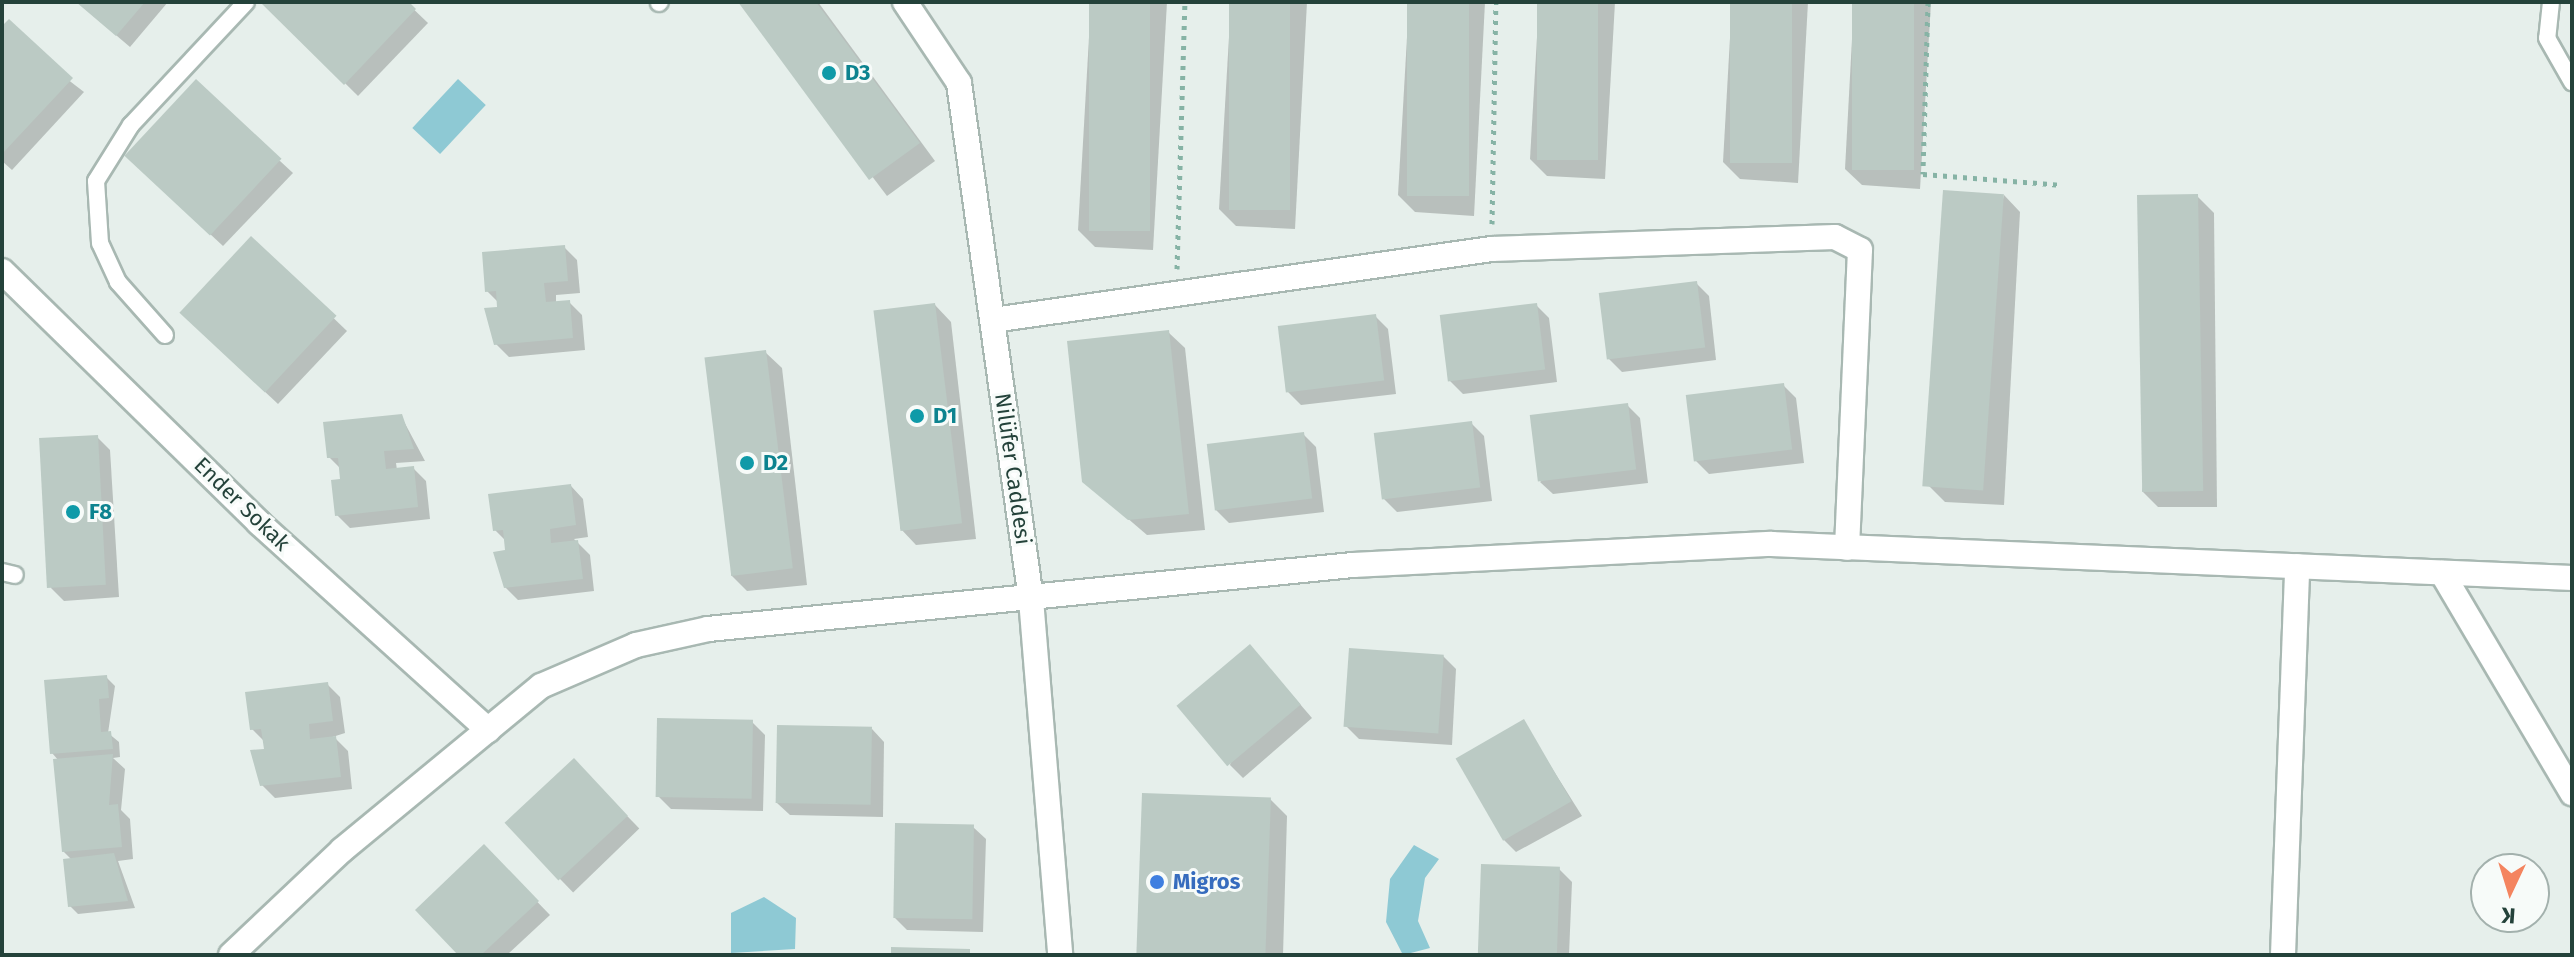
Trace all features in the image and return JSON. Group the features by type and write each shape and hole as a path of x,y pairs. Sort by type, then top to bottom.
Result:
{"street":[{"name":"Nilüfer Caddesi","path":"905,2 959,83 1031,599 1060,955"},
{"path":"993,320 1492,249 1835,237 1860,250 1847,548"},
{"name":"Ender Sokak","path":"2,271 259,523 488,730"},
{"path":"231,955 541,686 636,645 708,629 1383,563 1771,544 2572,578"},
{"path":"2283,955 2297,566"},
{"path":"2442,573 2572,793"}],"lane":[{"path":"165,335 118,282 100,243 96,181 131,125 246,2"},
{"path":"2551,2 2547,38 2572,82"}],"path":[{"path":"1177,294 1185,2"},
{"path":"1492,249 1496,2"},
{"path":"1928,2 1923,174 2062,185"}],"water":[{"path":"458,79 486,105 440,154 412,128"},
{"path":"1414,845 1439,859 1425,878 1418,921 1430,948 1403,955 1386,922 1390,879"},
{"path":"764,897 796,918 795,949 731,953 731,913"}],"building":[{"path":"76,2 145,2 116,36"},
{"path":"260,2 409,2 416,9 344,85"},
{"name":"D3","path":"738,2 816,2 920,143 869,180"},
{"path":"1089,2 1150,2 1150,231 1089,231"},
{"path":"1229,2 1290,2 1290,210 1229,210"},
{"path":"1407,2 1469,2 1469,196 1407,196"},
{"path":"1537,2 1598,2 1598,160 1537,160"},
{"path":"1730,2 1792,2 1792,163 1730,163"},
{"path":"1852,2 1914,2 1914,170 1852,170"},
{"path":"9,19 73,78 2,154 2,26"},
{"path":"196,79 282,159 210,236 124,156"},
{"path":"1943,190 2004,194 1983,491 1922,486"},
{"path":"2198,194 2203,491 2142,492 2137,195"},
{"path":"251,236 337,316 265,393 179,313"},
{"path":"565,245 568,281 544,283 546,302 570,300 573,338 494,345 484,308 497,307 496,291 485,292 482,252"},
{"path":"1697,281 1705,348 1607,360 1599,293"},
{"name":"D1","path":"935,303 962,523 901,531 873,311"},
{"path":"1537,303 1545,370 1448,381 1440,315"},
{"path":"1376,314 1384,381 1286,393 1278,326"},
{"path":"1169,330 1189,514 1128,520 1082,482 1067,341"},
{"name":"D2","path":"766,350 793,568 731,576 704,358"},
{"path":"1784,383 1792,450 1694,462 1686,395"},
{"path":"1628,403 1636,470 1538,482 1530,415"},
{"path":"402,414 414,449 384,451 386,469 414,466 418,507 335,516 331,480 340,479 338,458 327,458 323,422"},
{"path":"1472,421 1480,488 1382,500 1374,433"},
{"path":"1304,432 1312,499 1215,510 1207,444"},
{"name":"F8","path":"98,435 106,585 47,588 39,438"},
{"path":"571,484 576,525 550,529 551,543 578,540 583,579 504,588 493,552 505,550 503,530 493,531 488,494"},
{"path":"1250,644 1301,705 1227,766 1176,706"},
{"path":"1349,648 1444,655 1438,733 1343,727"},
{"path":"107,675 109,698 99,699 101,732 111,731 113,749 50,754 44,680"},
{"path":"328,682 333,721 309,724 310,739 336,736 341,777 260,786 250,750 264,749 261,729 250,730 245,692"},
{"path":"657,718 753,720 752,799 656,797"},
{"path":"1524,719 1572,801 1503,841 1456,759"},
{"path":"777,725 872,727 871,805 776,803"},
{"path":"113,754 109,805 118,804 122,847 62,852 53,759"},
{"path":"574,758 628,816 558,881 505,823"},
{"path":"1142,793 1271,798 1265,955 1136,955"},
{"path":"895,823 974,824 972,919 893,918"},
{"path":"484,844 539,901 481,955 458,955 415,910"},
{"path":"114,853 128,901 68,907 63,859"},
{"path":"1481,864 1560,867 1557,955 1478,955"},
{"path":"891,947 970,949 970,955 891,955"}],"place":[{"name":"D3","path":"829,73"},
{"name":"D1","path":"917,416"},
{"name":"D2","path":"747,463"},
{"name":"F8","path":"73,512"},
{"name":"Migros","path":"1157,882"}]}
